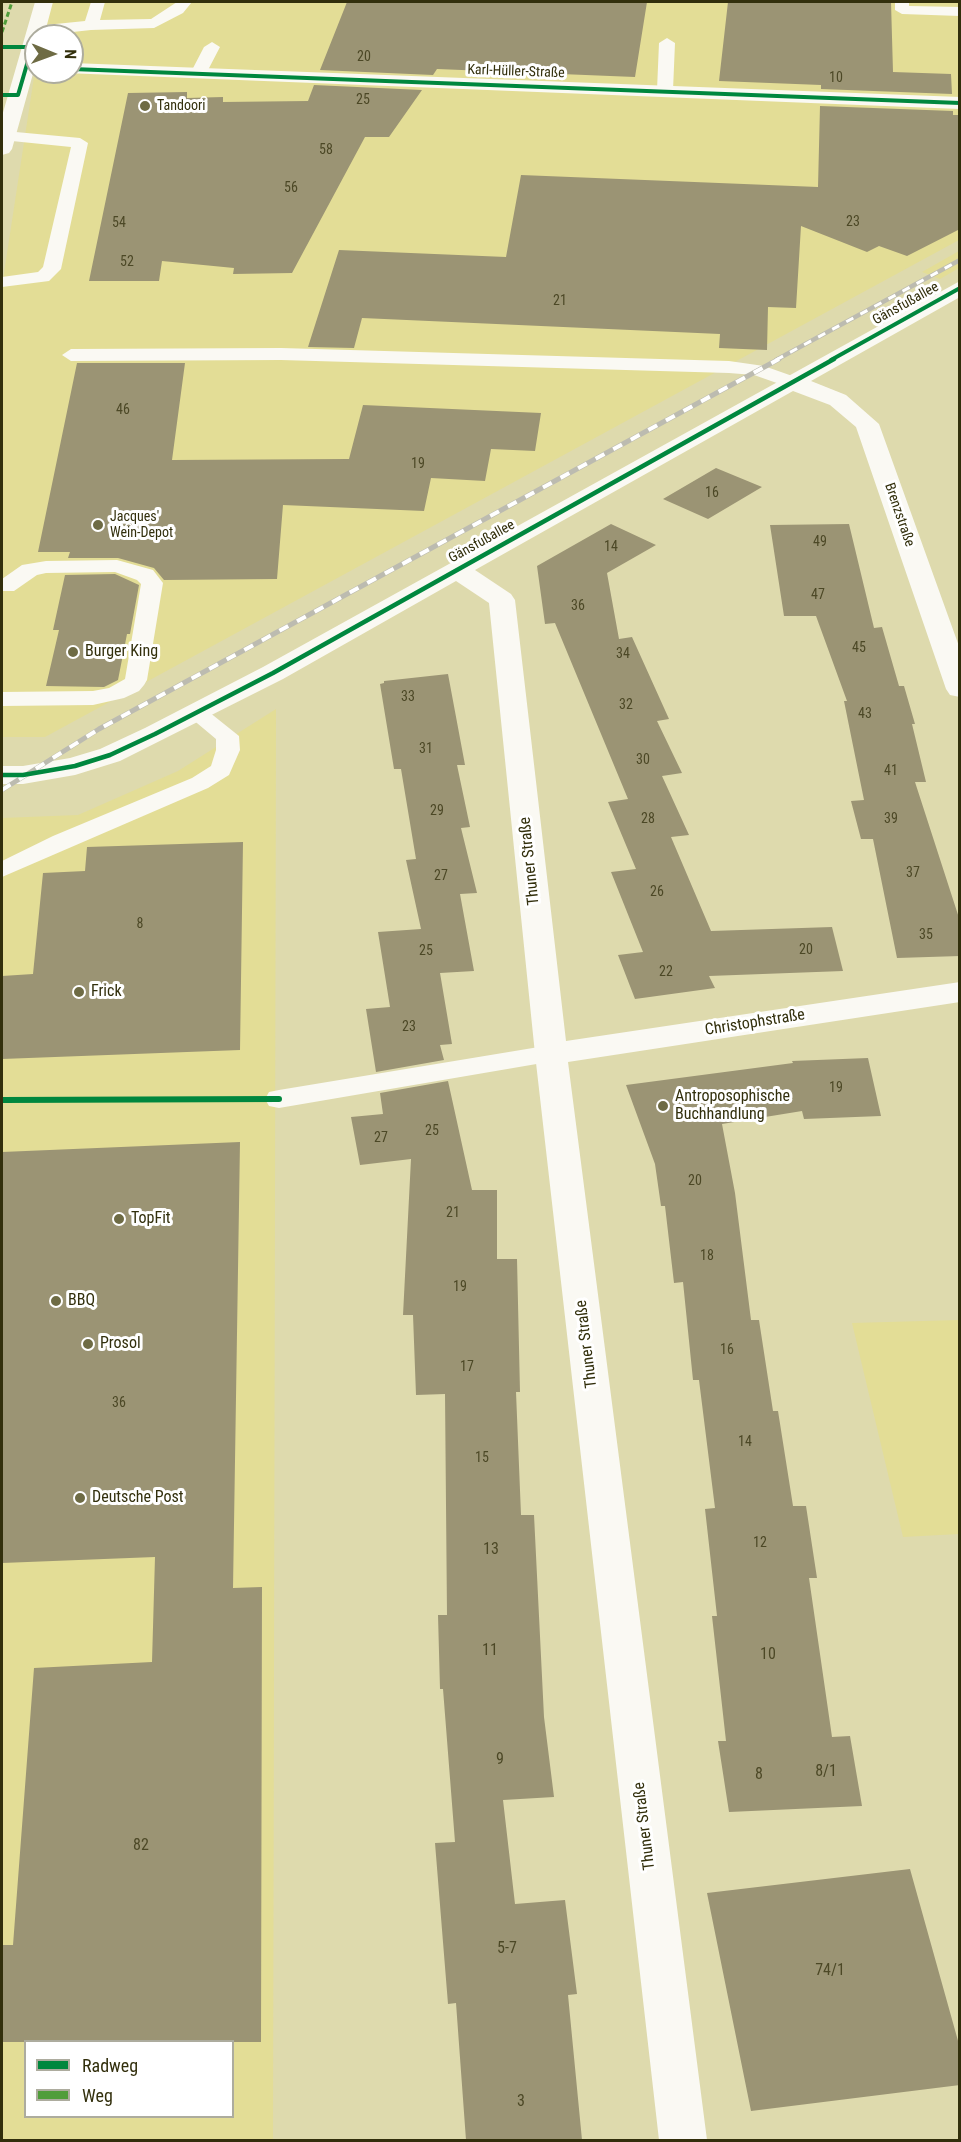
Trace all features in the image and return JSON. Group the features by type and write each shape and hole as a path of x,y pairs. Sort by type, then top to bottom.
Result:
{"street":[{"path":"38,24 44,2"},
{"name":"Karl-Hüller-Straße","path":"84,69 960,103"},
{"path":"4,136 25,84"},
{"name":"Gänsfußallee","path":"2,775 23,775 75,766 110,755 196,713 457,570 960,288"},
{"name":"Brenzstraße","path":"790,382 838,400 867,424 960,689"},
{"name":"Thuner Straße","path":"457,570 502,600 552,1054 683,2140"},
{"name":"Christophstraße","path":"552,1054 960,992"}],"lane":[{"path":"91,25 98,2"},
{"path":"160,2 182,6"},
{"path":"902,2 902,10 960,12"},
{"path":"84,26 132,19 154,23 182,6"},
{"path":"665,90 667,43"},
{"path":"199,72 212,46"},
{"path":"2,282 43,277 52,269 80,143 4,136"},
{"path":"71,355 281,354 729,367 757,370 790,382"},
{"path":"2,699 93,698 116,693 131,686 136,680 152,583 146,575 117,566 46,567 30,570 6,586"},
{"path":"2,870 62,841 200,783 220,770 228,750 226,736 196,713"},
{"path":"279,1099 552,1054"}],"shaded area":[{"path":"46,2 959,2 959,240 45,737 2,737 2,286 33,84 84,84 84,24 42,24"},
{"path":"959,251 959,268 940,279 922,272"},
{"path":"276,709 273,2140 2,2140 2,818 78,815 178,771"},
{"path":"959,1320 959,1534 903,1537 852,1323"}],"building":[{"path":"347,2 647,2 635,77 437,69 433,75 320,70"},
{"path":"728,2 891,2 893,72 951,74 952,94 821,89 821,85 719,81"},
{"path":"314,85 422,90 389,137 365,137 292,273 233,274 234,268 162,261 159,281 89,281 128,93 187,92 187,98 223,97 223,102 308,101"},
{"path":"820,106 953,111 953,115 960,115 960,229 907,256 879,246 867,252 801,226 796,308 768,307 767,350 719,348 720,334 362,318 354,348 308,347 339,250 506,257 521,175 818,187"},
{"path":"77,363 185,363 172,460 349,459 363,405 541,413 535,451 491,449 485,481 431,478 424,511 283,505 277,579 164,580 154,568 118,558 68,558 70,552 38,552"},
{"path":"716,468 762,487 708,519 663,499"},
{"path":"611,524 656,545 607,573 619,639 632,637 669,719 657,721 682,773 662,776 689,835 671,837 711,931 832,927 843,971 709,976 715,988 635,999 618,955 643,952 611,872 636,869 608,802 628,799 555,623 545,624 537,566"},
{"path":"849,524 874,628 882,627 899,686 904,686 915,724 912,724 926,782 915,782 960,921 960,956 897,958 873,839 861,839 851,801 864,800 844,701 847,701 816,616 784,616 770,525"},
{"path":"115,574 139,585 118,680 104,687 46,686 59,630 53,630 65,575"},
{"path":"448,674 465,765 457,765 470,827 461,828 477,893 460,894 474,971 440,973 452,1044 440,1045 444,1060 376,1072 366,1009 390,1007 378,932 421,929 406,860 416,859 401,769 394,769 380,684 384,681"},
{"path":"243,842 240,1050 2,1059 2,976 33,974 43,873 85,871 87,847"},
{"path":"868,1058 881,1116 804,1119 802,1111 722,1124 735,1193 751,1320 759,1320 773,1411 778,1411 793,1506 806,1506 817,1578 809,1578 832,1737 850,1736 862,1806 729,1812 718,1741 726,1741 712,1616 717,1616 705,1509 715,1508 699,1380 693,1380 683,1282 674,1283 665,1206 661,1206 655,1164 626,1085 793,1063 792,1061"},
{"path":"448,1081 472,1190 497,1190 497,1259 517,1259 520,1392 516,1392 521,1515 534,1515 544,1717 554,1797 503,1800 515,1904 565,1900 577,1994 568,1995 582,2140 466,2140 456,2003 448,2004 435,1843 455,1842 443,1689 440,1689 438,1615 447,1615 445,1394 416,1395 413,1315 403,1315 411,1159 360,1165 351,1117 383,1114 380,1093"},
{"path":"240,1142 233,1588 262,1587 261,2042 24,2040 24,2042 2,2042 2,1945 13,1945 34,1668 152,1662 155,1557 2,1563 2,1152"},
{"path":"910,1869 960,2048 960,2085 751,2111 707,1893"}],"railway":[{"path":"776,360 960,260"},
{"path":"2,790 99,729 779,359"}],"marked path":[{"path":"2,32 12,2"}],"cycle path":[{"path":"2,47 32,47 18,95 2,95"},
{"path":"84,69 960,103"},
{"path":"2,775 23,775 75,766 110,755 155,734 273,673 960,288"},
{"path":"2,1100 279,1099"}],"place":[{"name":"Tandoori","path":"145,106"},
{"name":"Jacques' Wein-Depot","path":"98,525"},
{"name":"Burger King","path":"73,652"},
{"name":"Frick","path":"79,992"},
{"name":"Antroposophische Buchhandlung","path":"663,1106"},
{"name":"TopFit","path":"119,1219"},
{"name":"BBQ","path":"56,1301"},
{"name":"Prosol","path":"88,1344"},
{"name":"Deutsche Post","path":"80,1498"}]}
